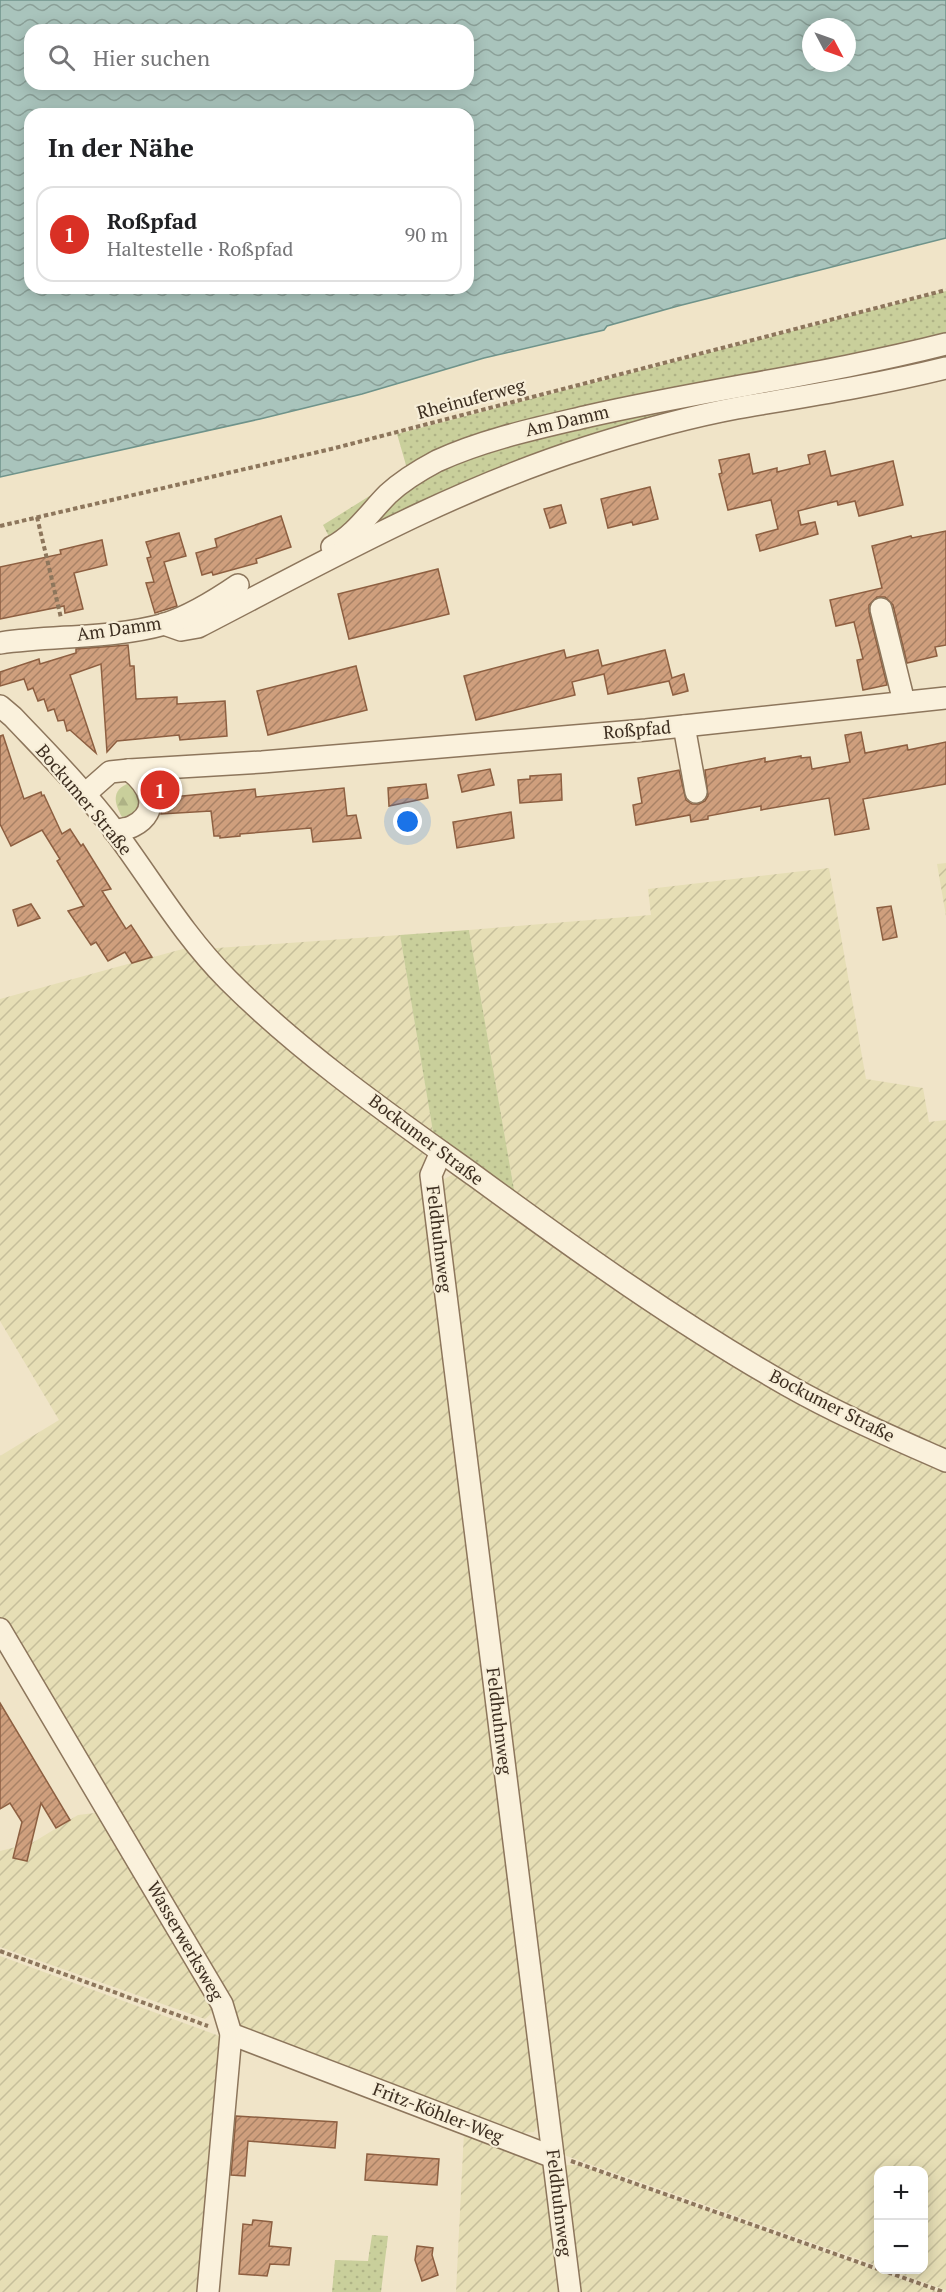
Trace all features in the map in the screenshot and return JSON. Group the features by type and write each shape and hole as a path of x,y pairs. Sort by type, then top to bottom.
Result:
{"street":[{"name":"Am Damm","path":"0,643 119,632 164,624 178,619 235,587 235,594 243,593 339,543 404,481 438,461 523,431 680,396 815,373 946,344"},
{"path":"164,624 181,630 198,627 447,501 494,481 589,447 704,415 852,389 946,368"},
{"path":"881,609 904,702"},
{"name":"Roßpfad","path":"85,794 110,772 262,762 684,726 946,698"},
{"name":"Bockumer Straße","path":"0,706 85,794 195,945 256,1007 317,1058 441,1152 605,1270 714,1341 789,1387 867,1426 946,1461"},
{"path":"684,726 696,792"},
{"path":"114,831 133,826 146,814 151,802 148,791 140,779 129,770"},
{"name":"Feldhuhnweg","path":"441,1152 431,1175 570,2292"},
{"name":"Wasserwerksweg","path":"0,1629 222,2004 231,2034 208,2292"},
{"name":"Fritz-Köhler-Weg","path":"231,2034 553,2157"}],"path":[{"name":"Rheinuferweg","path":"0,526 331,449 946,290"},
{"path":"37,517 66,636"},
{"path":"0,1951 231,2034"},
{"path":"553,2157 578,2162 874,2267"},
{"path":"894,2274 944,2292"}],"shaded area":[{"path":"946,863 946,916 937,864"},
{"path":"829,868 866,1079 923,1088 929,1122 946,1120 946,1456 792,1384 516,1201 469,930 651,915 648,889"},
{"path":"400,935 435,1144 320,1054 203,949"},
{"path":"190,947 424,1149 544,2117 534,2132 513,2134 242,2033 0,1620 0,1456 59,1420 0,1321 0,999"},
{"path":"455,1173 603,1273 946,1465 946,2290 900,2274 928,2274 928,2166 874,2166 874,2265 561,2154 439,1182"},
{"path":"103,1812 216,2009 205,2019 0,1947 0,1851 32,1843 78,1815"},
{"path":"0,1956 225,2038 201,2292 0,2292"},
{"path":"464,2132 546,2164 566,2292 456,2292"},
{"path":"578,2165 874,2269 874,2274 887,2274 938,2292 574,2292 561,2168"}],"green space":[{"path":"946,291 946,364 703,412 336,550 323,525 408,472 397,434"},
{"path":"129,783 140,797 137,808 122,817 117,807 116,797 119,789"},
{"path":"469,930 516,1201 435,1144 400,935"},
{"path":"372,2235 388,2236 381,2292 332,2292 335,2260 368,2261"}],"water":[{"path":"0,0 946,0 946,238 678,306 607,326 604,330 484,358 362,394 0,477"}],"building":[{"path":"825,451 831,476 893,461 903,505 859,516 855,501 838,505 837,501 798,511 801,525 815,522 818,534 760,551 756,535 778,529 771,500 728,510 719,474 722,473 719,460 749,454 753,474 777,468 777,472 810,464 808,455"},
{"path":"650,487 658,519 608,528 601,499"},
{"path":"561,505 566,523 550,528 544,509"},
{"path":"281,516 291,547 256,559 257,563 213,575 212,572 202,575 196,553 217,547 215,539"},
{"path":"946,531 946,645 935,647 937,656 907,663 893,605 885,597 877,597 869,605 869,612 887,685 863,690 857,660 863,659 854,622 836,626 830,600 882,588 872,546 911,536 912,538"},
{"path":"179,533 186,556 164,562 177,606 155,613 146,583 154,582 147,558 151,557 146,542"},
{"path":"102,540 107,565 74,573 83,609 65,613 64,606 0,619 0,567 61,554 60,550"},
{"path":"438,569 449,614 349,639 338,594"},
{"path":"128,645 130,666 134,666 136,699 177,697 177,704 225,701 227,736 180,740 179,735 117,741 107,752 101,664 70,675 96,753 70,730 67,731 64,720 58,721 54,709 48,711 44,699 38,701 33,688 28,690 24,679 0,686 0,672 39,659 40,664 76,653 76,649"},
{"path":"564,650 566,658 598,650 602,666 665,650 672,678 684,674 688,691 673,695 669,681 608,694 604,674 572,682 575,695 476,720 464,676"},
{"path":"356,666 367,710 268,735 257,691"},
{"path":"861,732 865,753 907,745 908,750 946,742 946,784 863,799 869,829 835,835 829,798 761,810 761,806 708,816 708,819 691,822 690,815 636,825 633,805 642,803 638,778 679,770 686,800 692,804 699,804 708,796 705,770 765,758 765,762 801,756 801,758 810,757 812,769 850,762 845,735"},
{"path":"3,735 24,799 41,792 42,796 44,795 62,834 70,829 81,846 83,844 111,889 102,891 126,929 131,925 152,957 132,963 125,952 108,961 96,942 91,945 68,911 84,906 57,861 60,859 42,830 11,846 0,824 0,736"},
{"path":"490,769 494,785 462,792 458,775"},
{"path":"561,774 562,800 520,803 518,780 530,779 530,776"},
{"path":"426,784 428,798 389,806 388,788"},
{"path":"344,788 347,816 356,815 361,838 313,842 311,828 220,838 220,836 214,836 211,811 161,814 162,798 255,789 256,797"},
{"path":"511,812 514,838 457,848 453,822"},
{"path":"31,904 40,918 18,926 13,910"},
{"path":"891,906 897,937 883,940 877,908"},
{"path":"0,1703 70,1820 56,1828 41,1803 27,1861 13,1858 22,1822 10,1803 0,1809"},
{"path":"236,2116 337,2122 335,2148 248,2141 245,2176 231,2175"},
{"path":"367,2154 439,2159 437,2185 365,2180"},
{"path":"253,2220 272,2222 269,2246 291,2248 289,2265 270,2264 267,2276 239,2274 243,2224 252,2225"},
{"path":"417,2246 433,2248 432,2255 438,2275 422,2281 415,2260"}],"place":[{"name":"Roßpfad","path":"160,790"}]}
